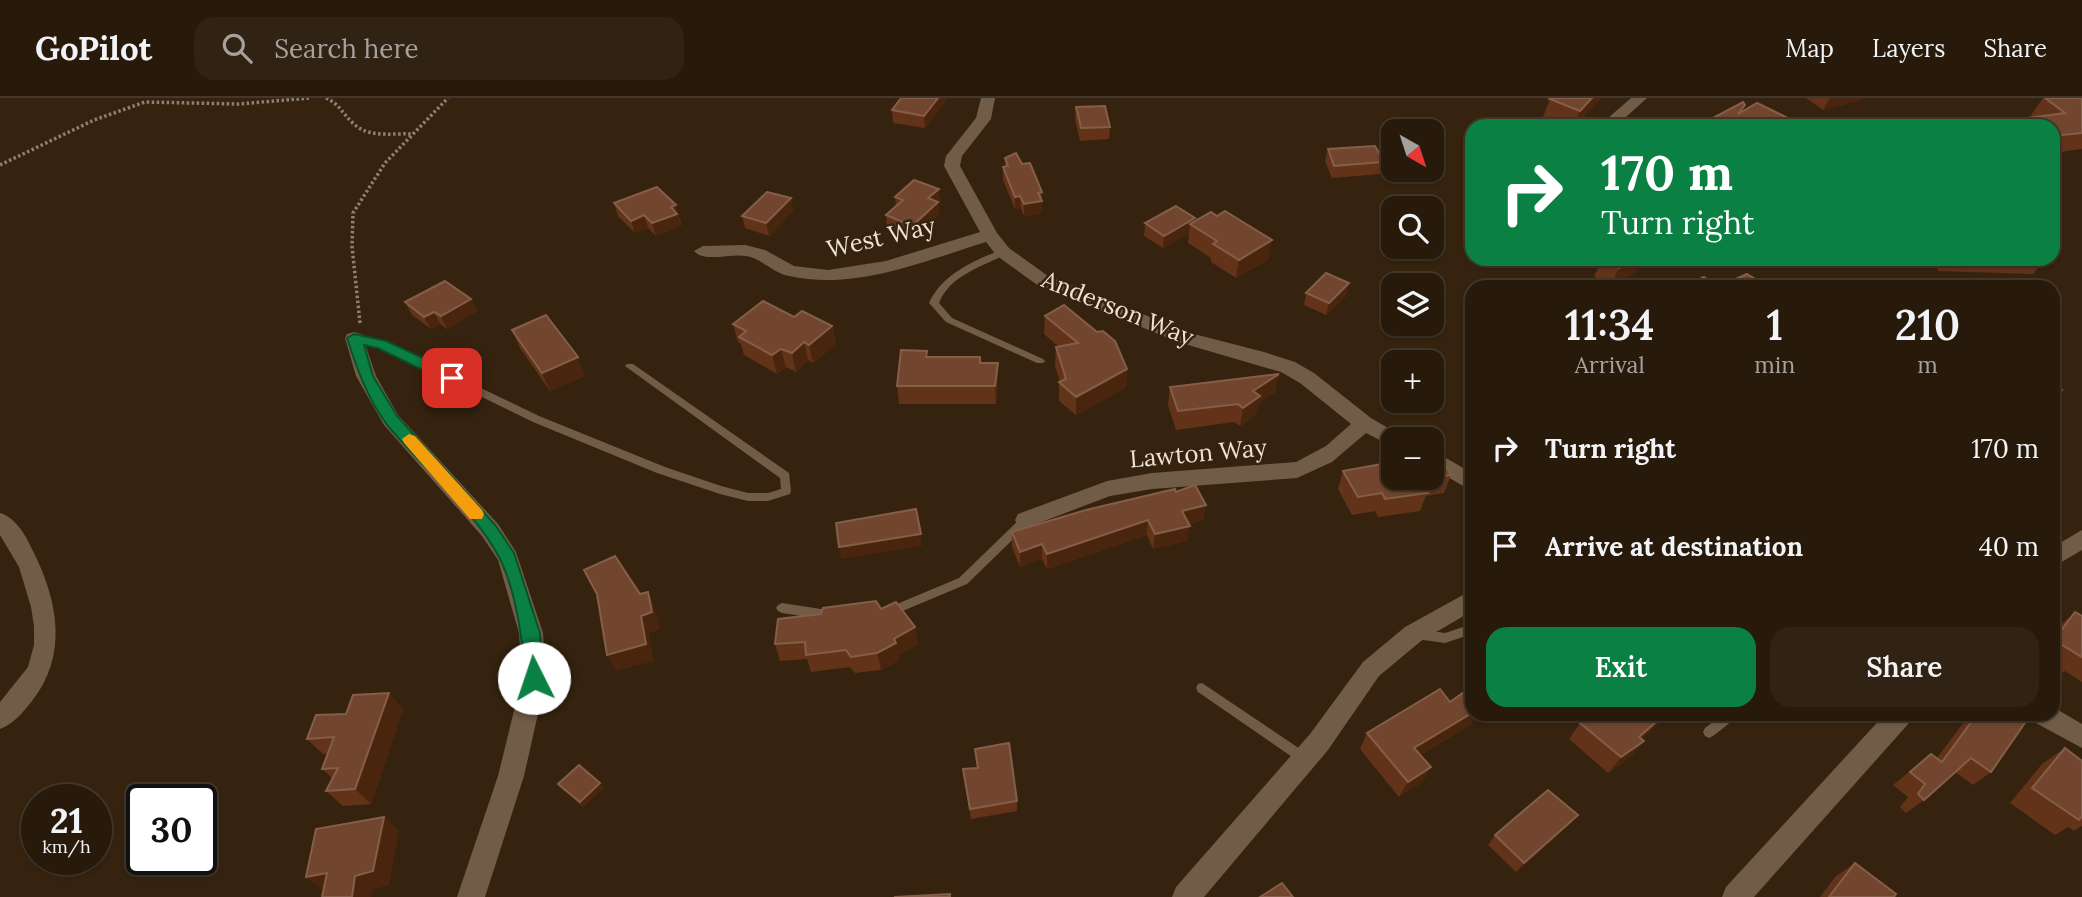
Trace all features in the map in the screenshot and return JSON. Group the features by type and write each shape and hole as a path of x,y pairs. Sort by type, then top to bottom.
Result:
{"street":[{"name":"Anderson Way","path":"988,98 983,119 952,161 990,235 1003,252 1042,280 1095,303 1185,338 1264,358 1288,367 1381,433"},
{"path":"1615,119 1640,98"},
{"name":"West Way","path":"703,251 745,250 759,254 790,271 828,276 888,266 990,235"},
{"path":"358,329 366,376 391,419 490,530 508,558 531,633 534,678 511,776 471,897"},
{"name":"Lawton Way","path":"1026,520 1107,489 1152,481 1297,470 1316,464 1334,452 1364,423"},
{"path":"1444,465 1465,478"},
{"path":"0,521 12,532 28,559 45,630 42,661 27,688 0,718"},
{"path":"2060,552 2082,540"},
{"path":"1186,897 1305,759 1371,669 1413,634 1465,603"},
{"path":"1736,897 1894,721"},
{"path":"2055,721 2082,737"}],"lane":[{"path":"1003,252 982,265 966,270 949,282 936,296 934,303 949,320 1040,361"},
{"path":"358,329 392,349 536,419 660,470 748,497 768,496 786,491 786,476 630,366"},
{"path":"881,612 893,611 963,581 1026,520"},
{"path":"782,608 832,616 845,615"},
{"path":"1413,634 1445,638 1465,631"},
{"path":"1202,688 1305,759"},
{"path":"1709,732 1723,721"}],"path":[{"path":"0,166 94,120 145,102 239,104 310,98"},
{"path":"326,98 336,100 355,125 366,132 412,134"},
{"path":"358,329 352,246 353,213 384,163 448,98"}],"building":[{"path":"901,98 938,98 924,116 892,110"},
{"path":"1592,98 1580,111 1550,99"},
{"path":"2045,98 2082,98 2082,133 2060,135 2060,119 2020,119 2065,113"},
{"path":"1743,102 1745,105 1738,114 1757,103 1790,119 1711,119"},
{"path":"1105,106 1110,127 1081,128 1076,107"},
{"path":"1375,146 1381,162 1334,166 1328,149"},
{"path":"1016,153 1022,164 1030,163 1042,192 1038,193 1042,201 1024,204 1020,196 1015,197 1003,167 1008,166 1005,158"},
{"path":"914,180 939,189 928,198 938,202 912,226 886,215 903,200 895,197"},
{"path":"657,187 676,205 671,207 677,214 652,223 644,215 631,221 614,203"},
{"path":"767,192 791,198 766,223 742,216"},
{"path":"1176,206 1195,218 1164,236 1145,223"},
{"path":"1225,211 1272,240 1239,260 1213,244 1217,241 1190,224 1211,212 1217,216"},
{"path":"1326,273 1349,283 1329,303 1306,293"},
{"path":"1747,274 1757,280 1734,280"},
{"path":"445,281 471,299 441,316 434,312 424,317 405,302"},
{"path":"763,301 794,317 802,311 832,326 809,345 804,342 792,353 781,349 772,355 739,337 746,331 733,324"},
{"path":"1064,305 1097,332 1103,331 1115,341 1127,369 1076,397 1059,382 1066,379 1056,347 1078,343 1045,316"},
{"path":"546,315 578,357 542,373 512,330"},
{"path":"901,350 927,351 926,357 980,357 980,363 998,363 995,386 897,386"},
{"path":"1279,374 1253,391 1260,396 1243,408 1238,404 1178,411 1170,387"},
{"path":"1444,463 1451,475 1444,476"},
{"path":"1381,464 1381,490 1426,490 1428,493 1385,499 1382,493 1358,497 1343,471"},
{"path":"1195,485 1206,505 1182,511 1190,526 1155,534 1148,520 1047,554 1042,544 1020,552 1012,532 1086,510 1175,489 1176,492"},
{"path":"916,509 921,534 839,547 836,523"},
{"path":"615,556 640,594 648,592 652,612 641,616 646,644 607,655 597,594 584,570"},
{"path":"876,601 881,609 896,602 915,627 894,639 896,643 877,653 851,657 846,650 806,655 805,642 775,644 778,619 821,614 823,608"},
{"path":"2075,612 2082,616 2082,657 2060,644 2060,632"},
{"path":"1440,689 1450,702 1465,693 1465,717 1414,748 1431,767 1408,782 1367,733"},
{"path":"389,693 355,789 326,791 338,768 322,769 334,737 307,739 316,715 346,714 353,695"},
{"path":"1657,721 1639,737 1644,741 1621,757 1580,723"},
{"path":"1972,721 2026,721 1991,772 1971,758 1924,800 1918,794 1925,784 1910,772 1931,754 1942,762"},
{"path":"1009,743 1017,801 970,809 963,769 978,768 975,749"},
{"path":"2065,748 2082,761 2082,816 2079,820 2032,788"},
{"path":"579,765 600,783 580,802 558,784"},
{"path":"1548,790 1578,815 1524,863 1495,835"},
{"path":"384,817 373,871 355,876 352,897 322,897 327,873 306,877 316,829"},
{"path":"1855,863 1896,894 1894,897 1829,897"},
{"path":"1282,883 1293,897 1260,897"},
{"path":"950,894 950,897 894,897"}],"slow traffic":[{"path":"409,439 476,514"}],"route":[{"path":"452,378 382,344 354,338 366,376 391,419 490,530 508,558 531,633 534,678"}]}
